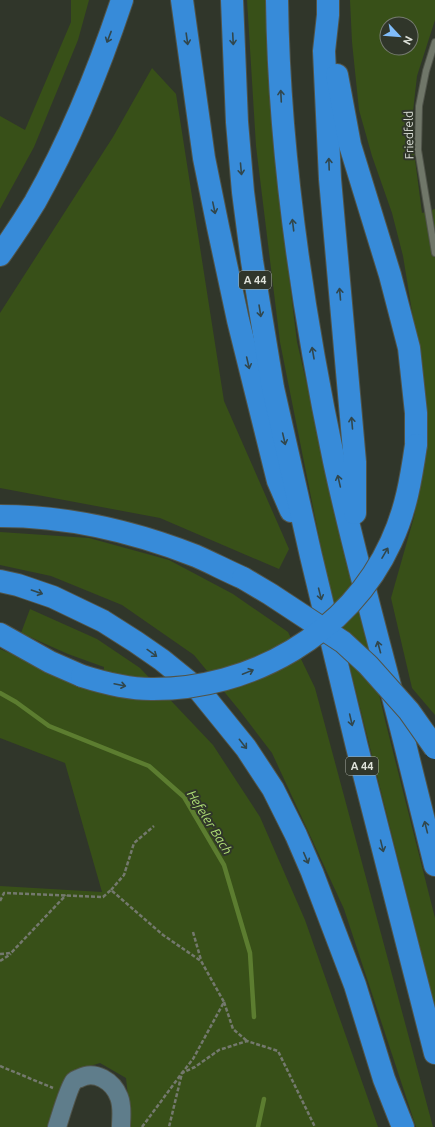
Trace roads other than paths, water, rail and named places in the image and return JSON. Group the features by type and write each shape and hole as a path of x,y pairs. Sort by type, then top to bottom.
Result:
{"highway":[{"path":"0,255 35,202 63,147 91,85 122,0"},
{"path":"182,0 204,158 238,320 278,481 311,556"},
{"name":"A 44","path":"232,0 238,130 243,192 252,261 273,388 311,556 357,747 435,1053"},
{"path":"277,0 282,117 297,252 306,315 335,462 354,546 435,865"},
{"path":"328,7 324,51 330,179 355,462 354,546"},
{"path":"0,634 50,662 82,676 132,688 151,689 178,687 240,675 295,650 321,630 343,610 364,587 382,560 391,543 401,518 410,487 416,445 416,413 409,348 390,275 350,145 339,89 328,7"},
{"path":"0,516 17,516 97,526 147,539 196,556 243,578 270,594 342,642 368,665 409,711 435,748"},
{"path":"0,581 53,597 103,621 136,642 162,660 199,690 246,748 273,789 296,835 312,872 352,978 384,1079 403,1127"}],"main road":[{"path":"57,1127 74,1081 84,1076 95,1075 113,1086 119,1097 122,1109 120,1127"}],"lane":[{"name":"Friedfeld","path":"435,42 426,71 419,106 418,150 435,253"}],"waterway":[{"name":"Hefeler Bach","path":"0,693 16,702 49,726 149,766 184,797 224,865 250,953 254,1017"},
{"name":"Hefeler Bach","path":"258,1127 264,1099"}]}
